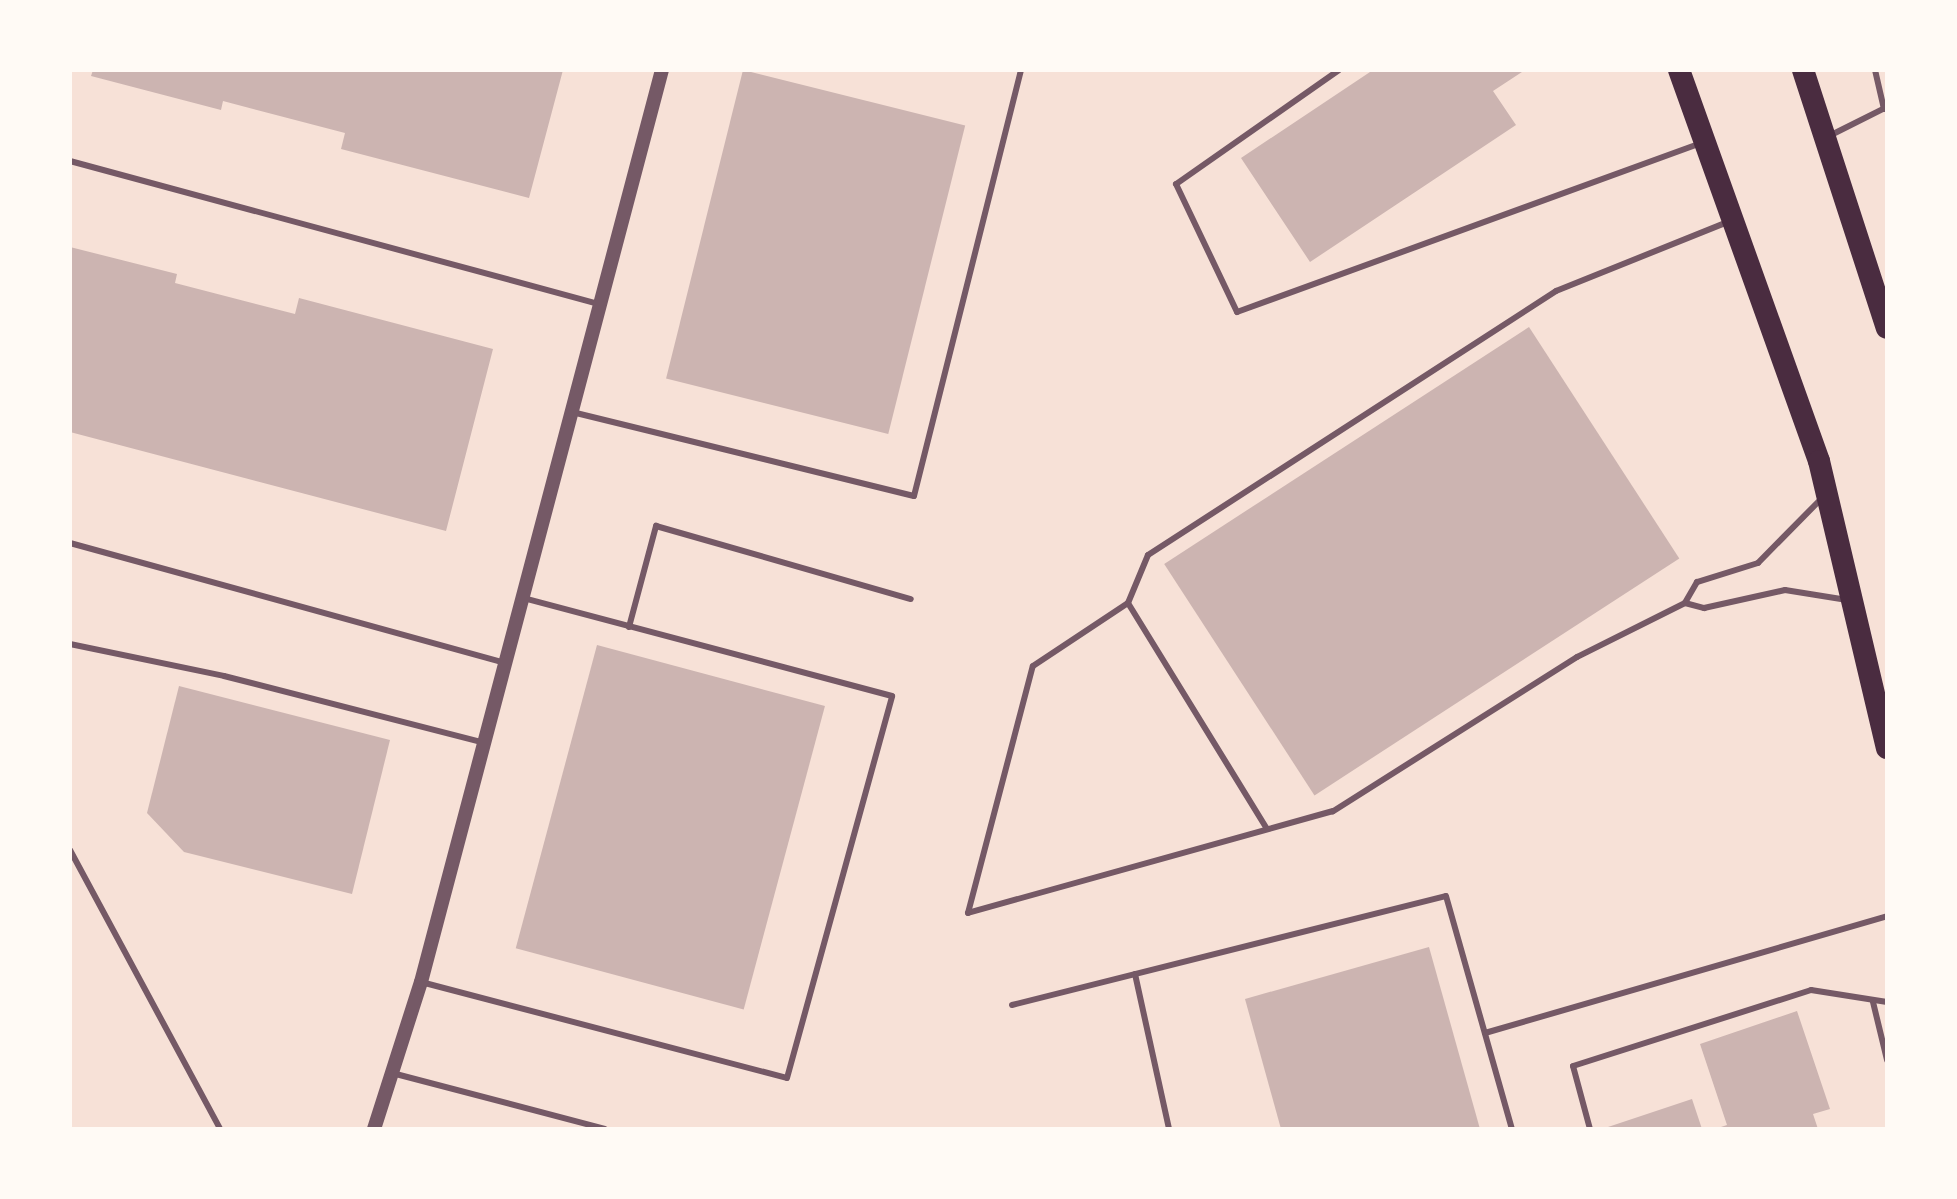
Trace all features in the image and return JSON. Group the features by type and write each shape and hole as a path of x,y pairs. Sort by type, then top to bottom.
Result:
{"highway":[{"path":"1679,70 1826,492 1887,748"},
{"path":"1803,70 1887,328"},
{"path":"1821,70 1826,137"}],"street":[{"path":"374,1129 389,1072 421,982 662,70"}],"lane":[{"path":"572,412 914,496 1021,70"},
{"path":"1339,70 1176,184 1237,312 1705,142"},
{"path":"1826,137 1886,108 1875,70"},
{"path":"70,161 600,305"},
{"path":"1733,220 1556,291 1148,555 1128,603 1033,666 968,913 1333,811 1577,657 1685,603 1697,582 1758,563 1793,532 1826,492"},
{"path":"629,627 656,526 911,599"},
{"path":"70,543 506,663"},
{"path":"1685,603 1704,608 1785,590 1852,601"},
{"path":"421,982 787,1078 892,696 523,598"},
{"path":"1128,603 1267,829"},
{"path":"70,644 224,676 485,743"},
{"path":"70,850 220,1129"},
{"path":"1012,1005 1446,896 1512,1129"},
{"path":"1485,1033 1887,916"},
{"path":"1135,974 1169,1129"},
{"path":"1590,1129 1573,1066 1811,990 1887,1002"},
{"path":"1873,1002 1887,1060"},
{"path":"389,1072 605,1129"}],"building":[{"path":"93,70 563,70 529,198 341,149 345,133 223,101 221,110 91,76"},
{"path":"743,70 965,125 888,434 666,379"},
{"path":"1373,70 1525,70 1493,91 1516,125 1310,262 1241,158"},
{"path":"70,247 177,274 175,283 295,314 299,298 493,349 446,531 70,432"},
{"path":"1529,327 1679,558 1314,795 1164,564"},
{"path":"597,645 825,706 744,1009 516,948"},
{"path":"179,686 390,740 352,894 184,852 147,813"},
{"path":"1429,947 1480,1129 1281,1129 1245,999"},
{"path":"1797,1011 1830,1109 1813,1114 1818,1129 1715,1129 1727,1125 1700,1044"},
{"path":"1692,1099 1702,1129 1605,1129 1605,1128"}]}
